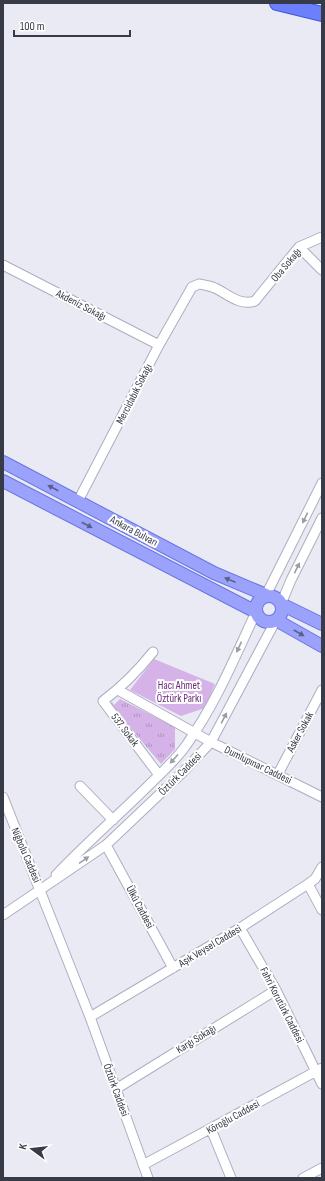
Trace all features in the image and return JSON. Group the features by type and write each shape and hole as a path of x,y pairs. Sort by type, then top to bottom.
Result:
{"highway":[{"path":"277,3 322,14"}],"main road":[{"name":"Ankara Bulvarı","path":"3,462 214,573 266,595 277,598 282,604 322,624"},
{"name":"Ankara Bulvarı","path":"3,481 256,612 263,620 269,622 276,620 322,646"},
{"path":"256,612 258,602 266,595"},
{"path":"276,620 279,618 282,611 282,604"}],"street":[{"name":"Oba Sokağı","path":"192,288 200,284 213,288 241,302 248,303 256,301 299,247 322,237"},
{"path":"299,247 322,270"},
{"name":"Akdeniz Sokağı","path":"3,265 159,345"},
{"name":"Mercidabık Sokağı","path":"78,501 159,345 192,288"},
{"path":"266,595 322,483"},
{"path":"282,604 291,580 322,518"},
{"name":"Öztürk Caddesi","path":"41,890 79,850 113,820 175,758 194,732 219,692 256,612"},
{"name":"Öztürk Caddesi","path":"41,890 106,845 172,782 211,742 276,620"},
{"path":"118,690 136,674 153,652"},
{"name":"Dumlupınar Caddesi","path":"118,690 211,742 322,797"},
{"name":"537. Sokak","path":"118,690 103,701 159,775"},
{"name":"Asker Sokak","path":"278,774 322,690"},
{"path":"80,786 113,820"},
{"name":"Niğbolu Caddesi","path":"3,797 41,890"},
{"name":"Ülkü Caddesi","path":"106,845 173,968"},
{"name":"Aşık Veysel Caddesi","path":"90,1017 240,928 308,884 314,879 322,867"},
{"path":"308,884 322,910"},
{"path":"3,915 41,890"},
{"name":"Öztürk Caddesi","path":"41,890 90,1017 148,1178"},
{"name":"Fahri Korutürk Caddesi","path":"240,928 319,1069 322,1084"},
{"name":"Kargı Sokağı","path":"116,1089 276,990"},
{"name":"Köroğlu Caddesi","path":"143,1165 319,1069"},
{"path":"211,1129 231,1178"},
{"path":"303,1178 322,1168"}],"green space":[{"name":"Hacı Ahmet Öztürk Parkı","path":"154,659 215,684 205,708 181,716 130,690"},
{"path":"120,699 175,727 175,749 161,764 110,704 112,702 114,705"}]}
